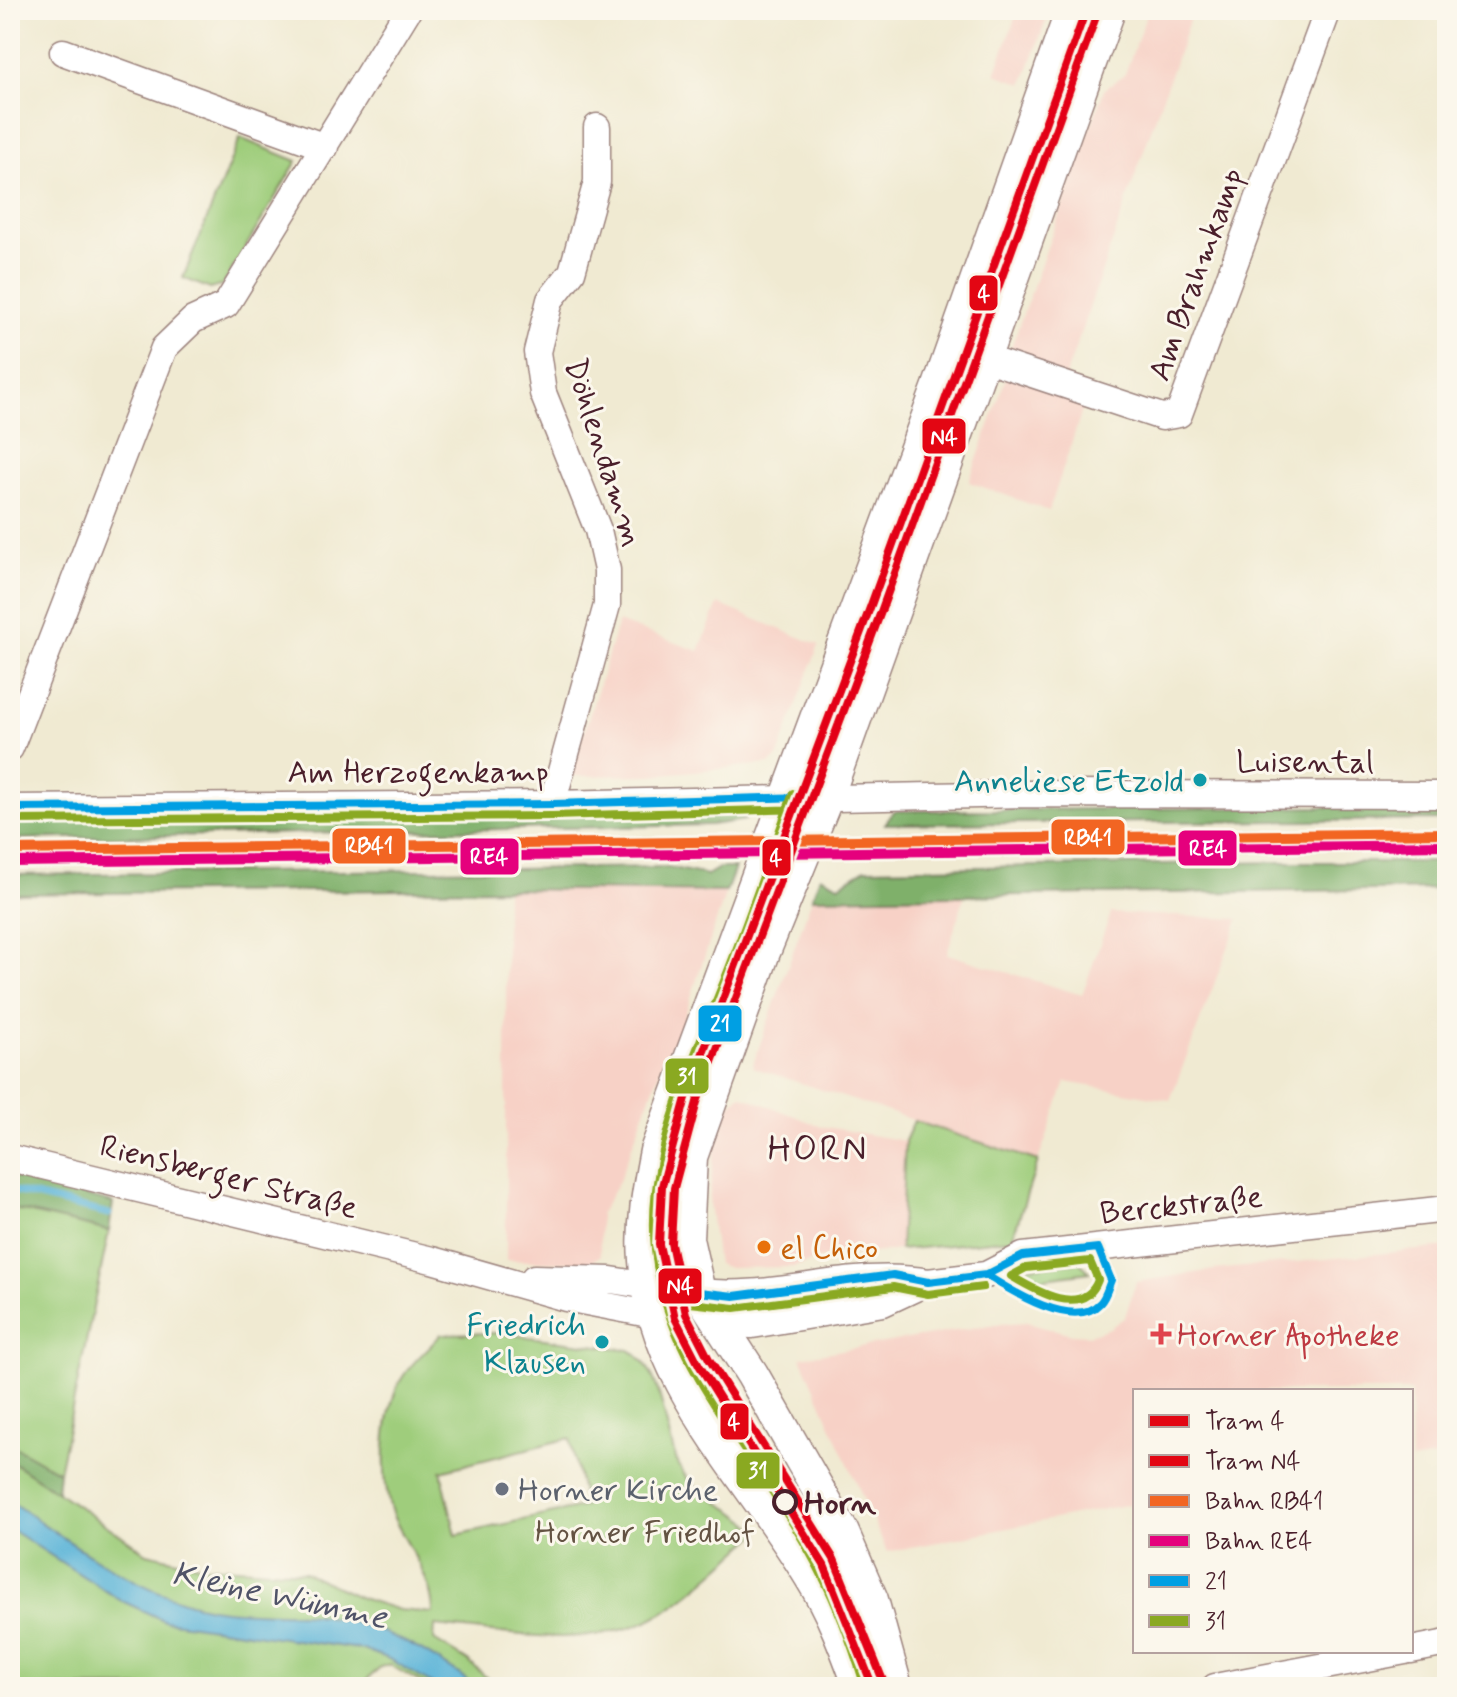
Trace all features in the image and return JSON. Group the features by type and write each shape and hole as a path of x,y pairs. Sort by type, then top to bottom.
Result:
{"main road":[{"path":"860,1687 820,1593 691,1399 652,1300 645,1261 645,1207 656,1151 939,386 1072,10"},
{"path":"896,1687 872,1600 842,1531 752,1374 699,1292 692,1273 687,1239 691,1157 753,982 827,797 1109,10"},
{"path":"652,1300 699,1292"},
{"path":"652,1300 719,1324"}],"street":[{"path":"10,748 164,348 193,320 226,305 408,10"},
{"name":"Am Brahmkamp","path":"984,358 1162,417 1179,414 1328,10"},
{"path":"63,52 325,147"},
{"name":"Döhlendamm","path":"552,804 607,605 607,570 598,530 543,393 537,352 550,300 572,272 597,182 597,127"},
{"name":"Luisental","path":"827,797 1447,795"},
{"name":"Am Herzogenkamp","path":"10,808 552,804 827,797"},
{"name":"Riensberger Straße","path":"10,1158 432,1260 566,1298 652,1300"},
{"name":"Berckstraße","path":"719,1324 752,1325 883,1303 928,1282 986,1275 1023,1256 1447,1209"},
{"name":"Berckstraße","path":"699,1292 734,1296 893,1275 928,1282"},
{"path":"1413,1649 1447,1643"},
{"path":"1215,1687 1392,1653"}],"shaded area":[{"path":"1018,10 1050,10 1023,84 995,74"},
{"path":"1148,10 1167,10 1190,18 1066,375 1083,408 1049,511 969,482 1007,375 1010,350 1104,90 1125,74"},
{"path":"718,604 819,645 777,758 770,764 650,775 571,776 618,622 699,651"},
{"path":"506,889 726,892 678,1036 665,1057 619,1181 600,1214 600,1256 589,1263 506,1260"},
{"path":"965,894 947,954 1082,995 1111,913 1239,919 1170,1100 1066,1082 1038,1161 752,1067 812,898"},
{"path":"741,1095 820,1126 905,1141 900,1250 822,1258 794,1267 729,1268 717,1264 709,1203 714,1153 730,1105"},
{"path":"1447,1247 1447,1455 1413,1461 1413,1389 1133,1389 1133,1503 887,1552 801,1357 996,1324 1027,1322 1071,1334 1089,1335 1110,1328 1125,1317 1136,1282 1214,1270"}],"green space":[{"path":"240,138 297,161 223,285 210,289 183,278"},
{"path":"1447,806 1447,820 885,824 894,811"},
{"path":"723,808 741,814 745,820 711,825 10,839 10,819"},
{"path":"1447,862 1447,889 812,898 820,876 839,885 865,869"},
{"path":"668,867 707,875 719,868 735,868 726,892 506,889 10,894 10,875"},
{"path":"914,1121 1038,1161 1012,1239 900,1250 905,1141"},
{"path":"10,1176 113,1203 109,1231 10,1208"},
{"path":"10,1208 109,1231 59,1472 10,1444"},
{"path":"1079,1262 1090,1272 1008,1283 1019,1268"},
{"name":"Horner Friedhof","path":"498,1333 629,1350 641,1359 656,1385 672,1447 684,1474 692,1484 759,1533 680,1601 653,1618 628,1628 574,1637 546,1637 435,1626 434,1640 468,1661 497,1687 428,1687 390,1665 380,1667 360,1687 10,1687 10,1460 147,1553 203,1566 304,1572 361,1598 399,1610 433,1613 429,1588 389,1503 385,1445 391,1406 404,1375 441,1334","holes":["570,1438 585,1506 456,1535 441,1471"]},
{"path":"10,1444 59,1472 57,1492 10,1460"}],"water":[{"path":"10,1501 96,1559 165,1594 223,1610 307,1614 366,1626 405,1642 477,1687 437,1687 391,1660 365,1650 165,1621 120,1600 10,1529"}],"waterway":[{"path":"10,1190 109,1214"}],"tram line":[{"name":"4","path":"873,1687 824,1565 699,1365 675,1318 659,1244 662,1186 686,1098 871,605 1086,10"},
{"name":"N4","path":"884,1683 834,1559 709,1359 686,1314 671,1243 674,1188 697,1102 882,609 1097,14"}],"rail line":[{"name":"RB41","path":"10,850 1447,833"},
{"name":"RE4","path":"10,862 1447,845"}],"transit line":[{"name":"31","path":"793,793 668,1132 658,1179 654,1226 658,1274 673,1325 712,1401 784,1509 819,1569 841,1618 865,1687"},
{"name":"21","path":"804,797 680,1132 670,1178 666,1225 670,1272 684,1322 710,1375 821,1547 853,1616 878,1687"},
{"name":"21","path":"10,808 552,804 804,797"},
{"name":"31","path":"10,820 552,816 804,809"},
{"name":"21","path":"1098,1248 1111,1280 1102,1301 1089,1310 1075,1313 1043,1306 986,1275 1023,1256 1098,1248"},
{"name":"31","path":"1090,1261 1098,1280 1091,1292 1082,1298 1058,1298 1011,1276 1026,1268 1090,1261"},
{"name":"21","path":"673,1289 734,1296 893,1275 928,1282 986,1275"},
{"name":"31","path":"672,1301 735,1308 893,1287 928,1294 983,1287"}],"place":[{"name":"Anneliese Etzold","path":"1200,780"},
{"name":"el Chico","path":"764,1247"},
{"name":"Horner Apotheke","path":"1161,1334"},
{"name":"Friedrich Klausen","path":"602,1342"},
{"name":"Horner Kirche","path":"502,1489"},
{"name":"Horn","path":"785,1502"}],"district":[{"name":"HORN","path":"818,1147"}],"water label":[{"name":"Kleine Wümme","path":"280,1594"}]}
